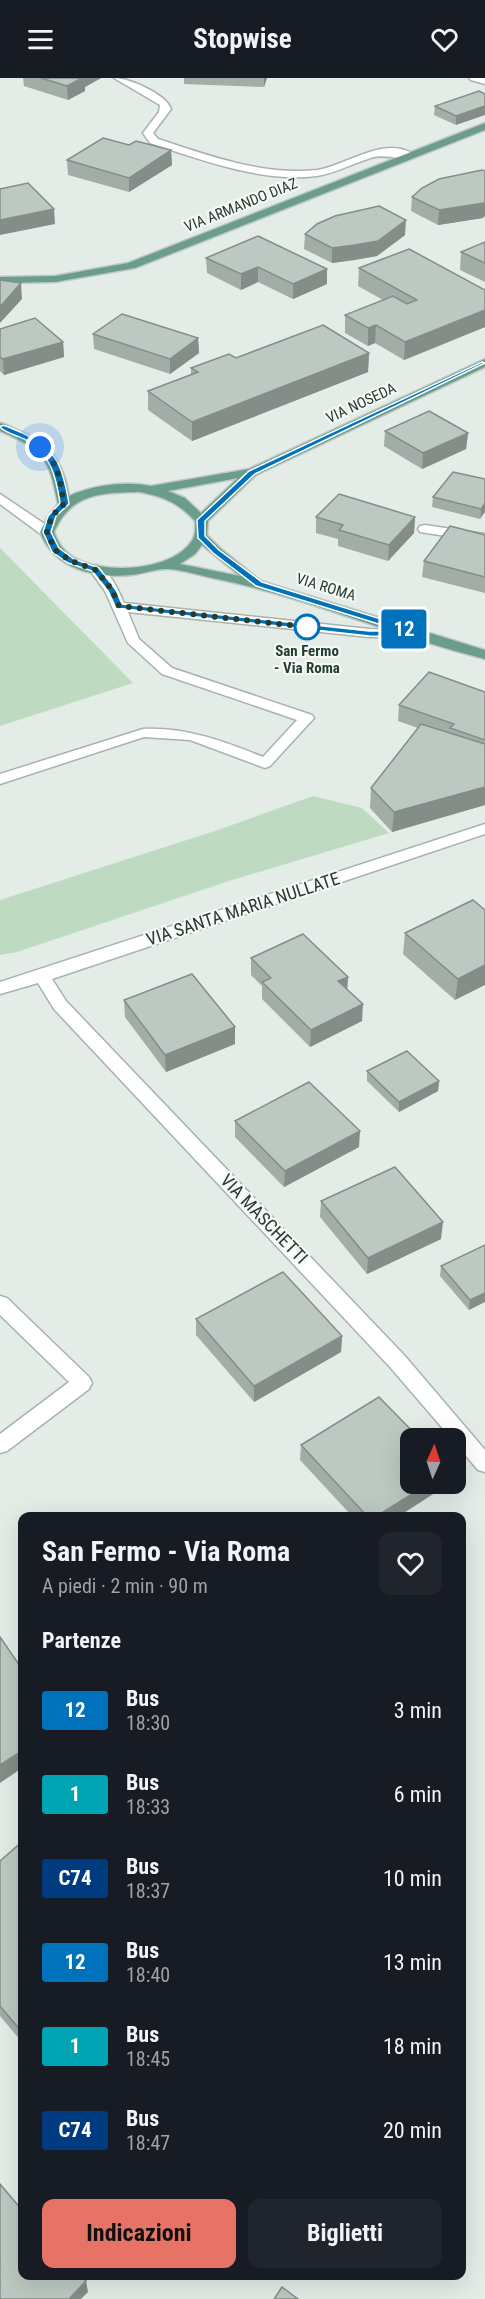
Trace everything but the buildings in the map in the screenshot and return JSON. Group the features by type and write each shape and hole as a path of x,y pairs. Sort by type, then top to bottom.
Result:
{"main road":[{"name":"VIA ARMANDO DIAZ","path":"0,280 55,279 131,266 485,126"},
{"name":"VIA NOSEDA","path":"151,490 252,472 485,363"},
{"path":"0,427 30,439 51,455 61,481 64,504"},
{"name":"VIA NOSEDA","path":"201,520 252,472"},
{"path":"105,489 151,490 181,499 201,520 201,536 196,545 167,565 120,572 96,570 71,561 55,550 47,532 52,516 64,504 81,495 105,489"},
{"name":"VIA ROMA","path":"201,536 216,552 259,584"},
{"name":"VIA ROMA","path":"167,565 259,584 485,655"}],"street":[{"path":"119,78 164,103 166,109 163,116 153,123 148,133 153,141 212,159 303,174 334,170 371,154 387,152 409,155"},
{"path":"474,78 485,81"},
{"path":"0,498 47,532"},
{"path":"425,529 485,538"},
{"path":"0,779 143,733 164,731 184,733 265,764 307,718 167,670 147,655 133,640 112,590 96,570"},
{"path":"119,606 369,633 420,634"},
{"name":"VIA SANTA MARIA NULLATE","path":"0,988 485,829"},
{"name":"VIA MASCHETTI","path":"42,976 60,1005 398,1361 485,1464"},
{"path":"0,1303 82,1383 0,1445"}],"green space":[{"path":"0,548 133,683 0,726"},
{"path":"313,796 362,808 389,833 232,880 17,952 0,955 0,900 218,830"}],"bus line":[{"name":"12","path":"0,427 30,439 51,455 61,481 64,504 52,516 47,532 55,550 71,561 96,570 112,590 119,606 369,633 420,634 259,584 216,552 201,536 201,520 252,472 485,363"}],"place":[{"name":"San Fermo - Via Roma","path":"307,627"}],"route":[{"path":"40,447 51,455 61,481 64,504 52,516 47,532 55,550 71,561 96,570 112,590 119,606 307,627"}]}
